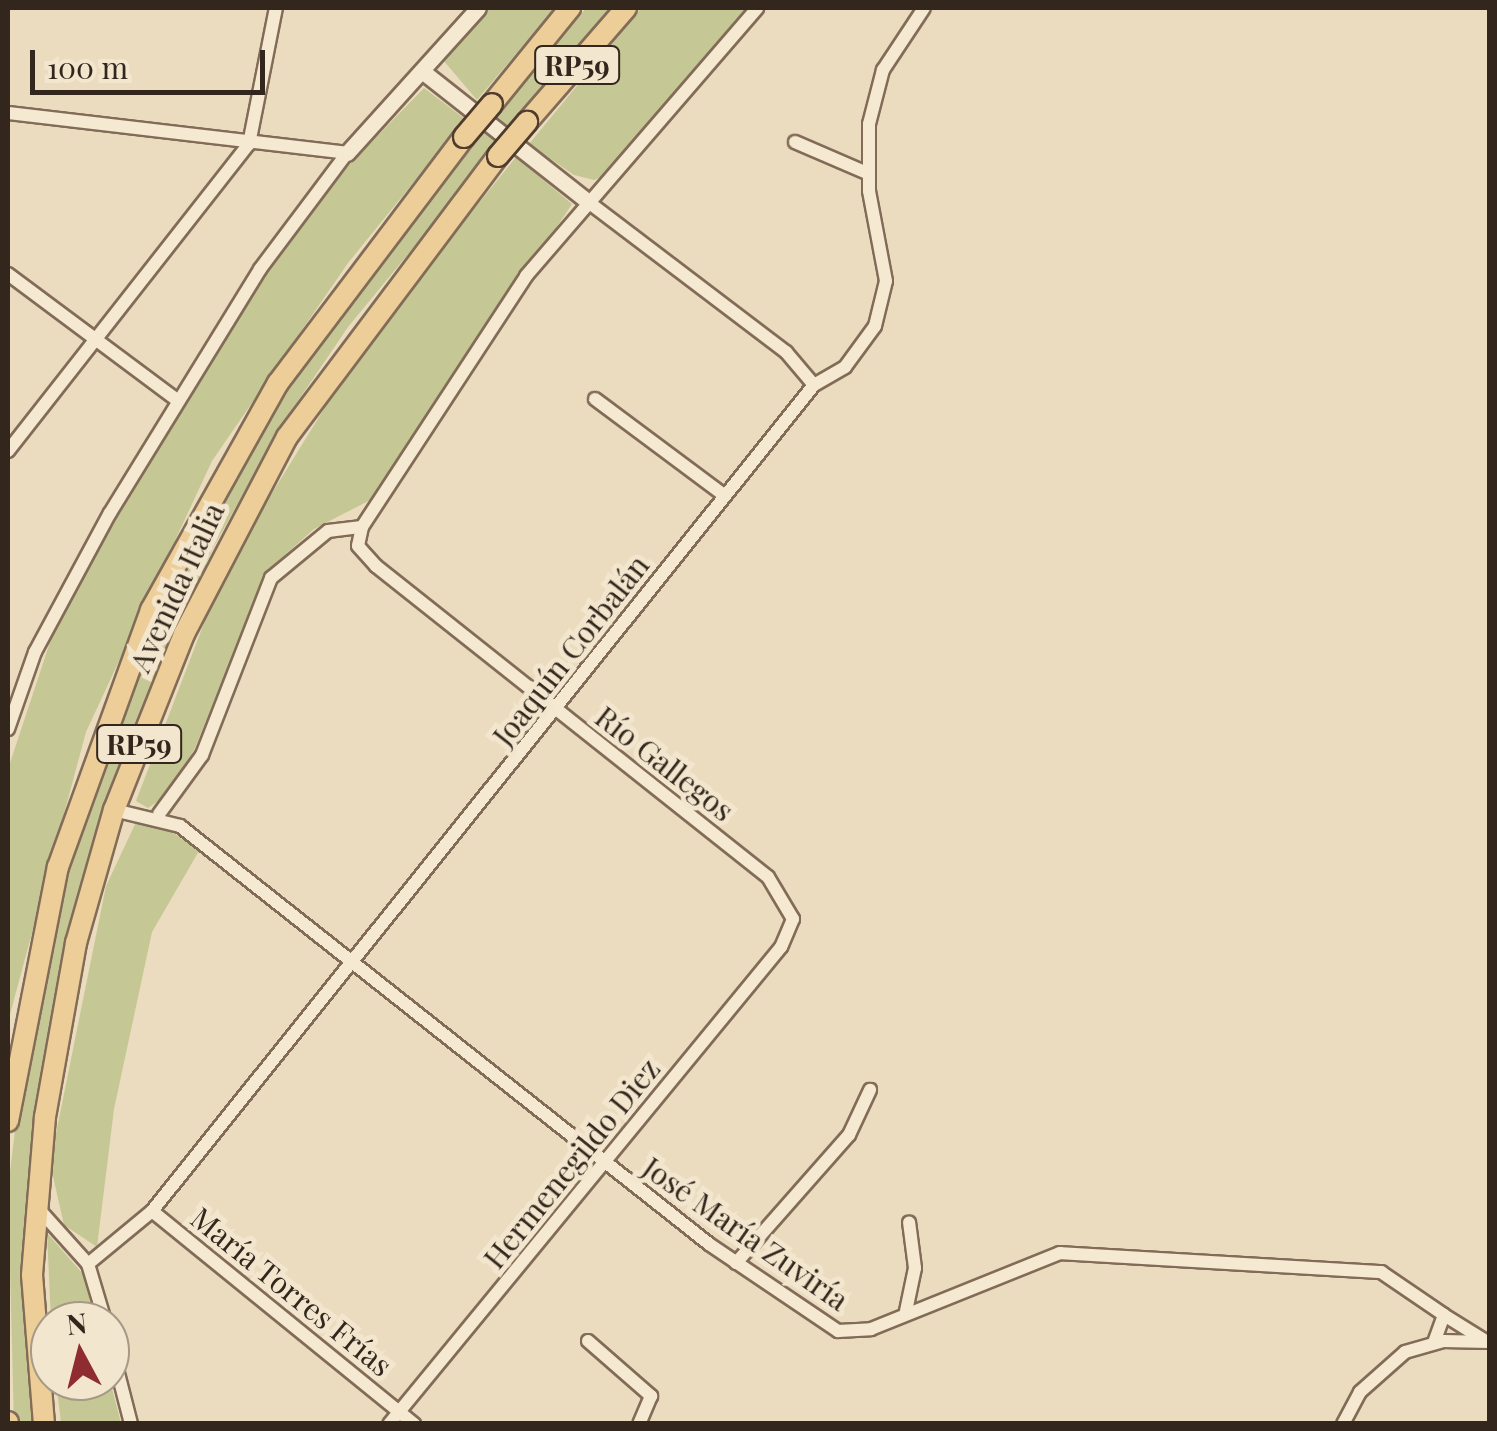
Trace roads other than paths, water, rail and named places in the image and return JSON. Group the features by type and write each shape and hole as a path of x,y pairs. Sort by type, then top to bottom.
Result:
{"main road":[{"name":"Avenida Italia","path":"8,1121 58,867 151,610 278,383 464,137 570,8"},
{"name":"Avenida Italia","path":"44,1424 33,1319 35,1206 64,1001 114,810 184,634 258,487 354,340 498,156 626,8"}],"street":[{"path":"8,451 98,342 249,144 276,8"},
{"path":"8,729 13,688 177,400 347,153 478,8"},
{"path":"114,810 158,814 202,755 264,588 292,552 328,532 362,527 526,276 757,8"},
{"name":"Joaquín Corbalán","path":"88,1264 152,1210 814,384 845,366 886,295 867,173 878,82 924,8"},
{"path":"422,71 786,352 814,384"},
{"path":"8,114 347,153"},
{"path":"795,142 867,173"},
{"path":"8,274 177,400"},
{"path":"595,398 725,496"},
{"name":"Río Gallegos","path":"362,527 358,546 376,566 779,887 791,931"},
{"name":"José María Zuviría","path":"158,814 354,960 736,1264 838,1331 871,1329 906,1311 1060,1253 1381,1272 1489,1342"},
{"name":"Hermenegildo Diez","path":"389,1424 791,931"},
{"path":"736,1264 849,1135 870,1090"},
{"path":"35,1206 88,1264 99,1301"},
{"name":"María Torres Frías","path":"152,1210 400,1412"},
{"path":"906,1311 915,1268 909,1222"},
{"path":"1434,1342 1444,1314"},
{"path":"588,1341 650,1396 639,1424"},
{"path":"1343,1424 1379,1372 1434,1342 1489,1342"},
{"path":"400,1412 414,1424"}]}
